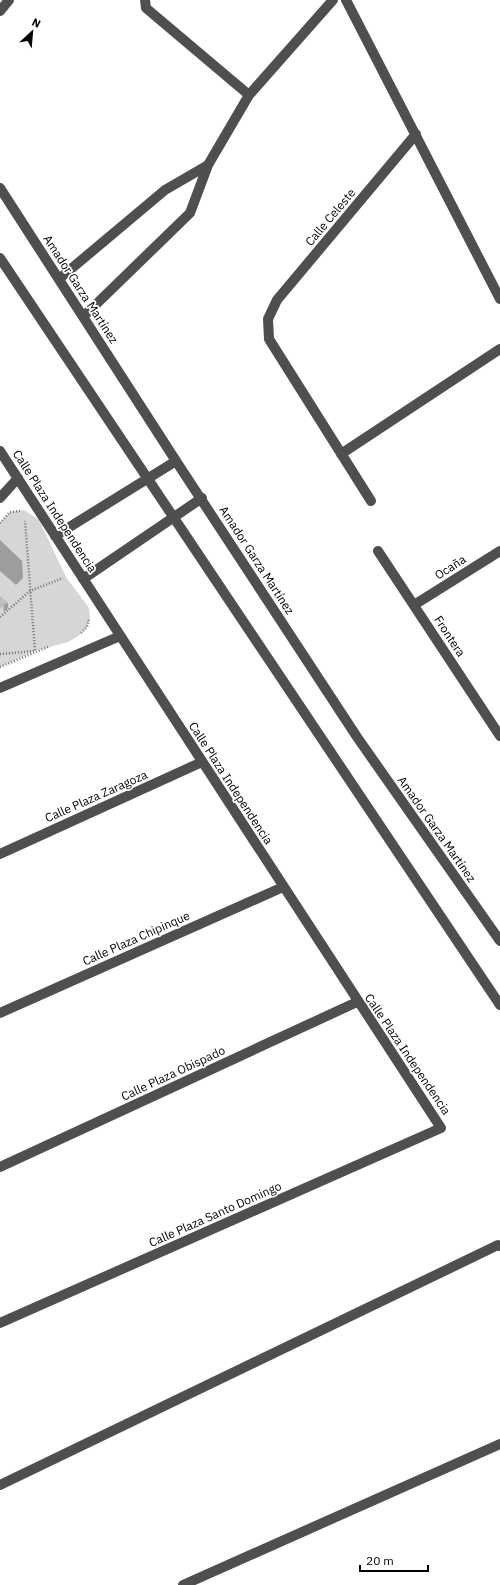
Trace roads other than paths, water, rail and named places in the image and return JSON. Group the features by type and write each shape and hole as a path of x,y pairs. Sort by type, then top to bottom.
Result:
{"street":[{"path":"0,11 9,0"},
{"path":"144,0 146,8 249,95"},
{"path":"84,316 190,213 208,165 249,95 333,0"},
{"path":"346,0 500,299"},
{"name":"Calle Celeste","path":"341,454 269,339 268,319 277,300 416,134"},
{"path":"59,279 165,190 208,165"},
{"name":"Amador Garza Martínez","path":"0,188 84,316 176,461 202,498 357,737 500,941"},
{"path":"0,258 147,480 174,518 500,1005"},
{"path":"371,501 341,454 500,349"},
{"name":"Calle Plaza Independencia","path":"0,451 357,1002 441,1128"},
{"path":"55,536 176,461"},
{"path":"0,498 18,478"},
{"path":"83,579 202,498"},
{"name":"Ocaña","path":"414,605 500,550"},
{"name":"Frontera","path":"378,551 500,736"},
{"path":"0,688 120,636"},
{"name":"Calle Plaza Zaragoza","path":"0,854 202,762"},
{"name":"Calle Plaza Chipinque","path":"0,1014 283,887"},
{"name":"Calle Plaza Obispado","path":"0,1167 357,1002"},
{"name":"Calle Plaza Santo Domingo","path":"0,1323 441,1128"},
{"path":"0,1486 490,1248 500,1246"},
{"path":"183,1585 500,1444"}]}
